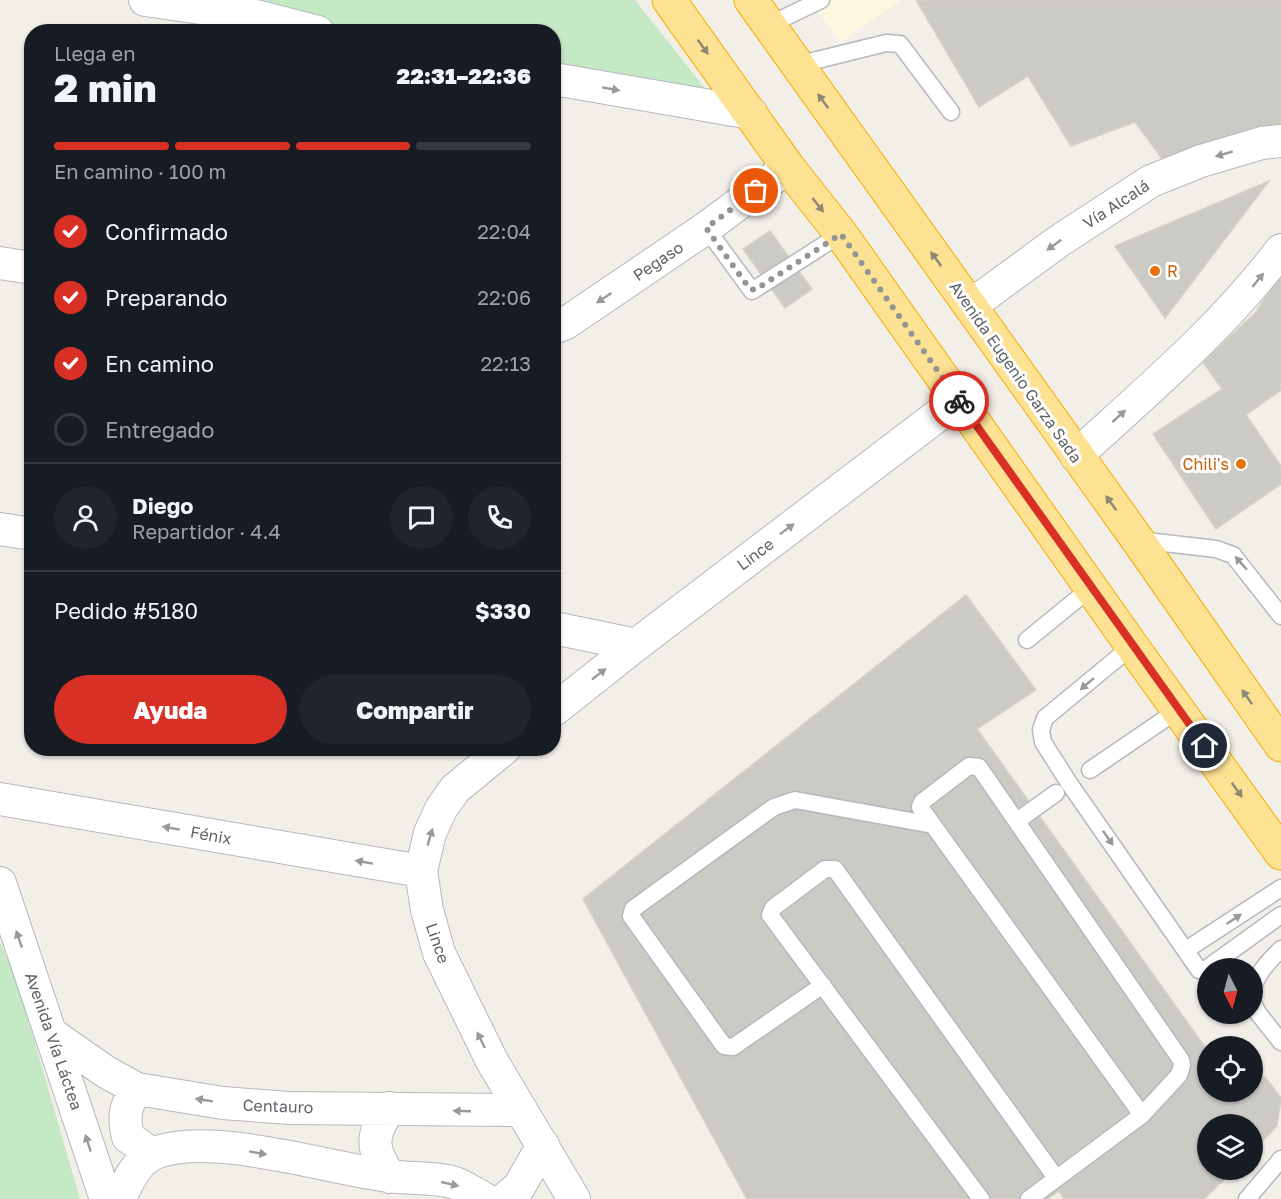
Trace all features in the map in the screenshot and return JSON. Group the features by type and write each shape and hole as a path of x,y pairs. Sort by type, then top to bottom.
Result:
{"highway":[{"path":"669,0 788,167 841,234 1281,853"},
{"name":"Avenida Eugenio Garza Sada","path":"760,13 1137,539 1281,745"}],"street":[{"path":"145,0 261,8 299,24"},
{"path":"561,80 751,113"},
{"name":"Vía Alcalá","path":"970,306 1059,241 1150,181 1201,161 1262,143 1281,141"},
{"name":"Pegaso","path":"561,325 706,228 788,167"},
{"path":"1076,456 1214,330 1255,284 1281,250"},
{"path":"0,263 24,267"},
{"name":"Lince","path":"561,704 958,400"},
{"path":"0,529 24,533"},
{"path":"561,629 636,645"},
{"name":"Lince","path":"495,756 455,789 441,808 430,833 421,872 427,910 439,953 492,1061 574,1199"},
{"name":"Fénix","path":"0,799 421,872"},
{"name":"Avenida Vía Láctea","path":"0,883 53,1035 106,1199"},
{"name":"Centauro","path":"53,1035 106,1072 137,1089 256,1106 520,1110"},
{"path":"137,1089 128,1100 125,1125 128,1137 152,1154"},
{"path":"390,1108 375,1134 379,1160 390,1177"},
{"path":"506,1199 519,1187 543,1145"},
{"path":"120,1199 126,1184 140,1163 152,1154 169,1149 216,1147 390,1177 453,1182 485,1199"}],"lane":[{"path":"760,13 821,0"},
{"path":"797,65 886,44 900,44 951,112"},
{"path":"706,228 752,291 841,234"},
{"path":"1137,539 1216,549 1233,555 1280,610"},
{"path":"1027,640 1092,587"},
{"path":"1132,646 1045,718 1042,737 1070,783 1199,970 1204,970 1281,915"},
{"path":"1090,770 1178,710"},
{"path":"1029,1199 1142,1115 1179,1075 1182,1065 1181,1060 979,767 969,766 920,803 920,807 1142,1115"},
{"path":"1021,818 1056,793"},
{"path":"823,985 733,1047 724,1046 631,916 633,909 774,807 788,801 795,800 933,825"},
{"path":"981,1199 770,912 825,868 835,869 1056,1178"},
{"path":"1186,950 1281,888"},
{"path":"1263,968 1281,949"},
{"path":"1263,1019 1281,1042"},
{"path":"1247,1199 1281,1159"}],"shaded area":[{"path":"810,0 901,0 840,43"}],"green space":[{"path":"143,0 635,0 711,96 561,75 561,24 269,24"},
{"path":"0,942 16,977 80,1199 0,1199"}],"building":[{"path":"916,0 1281,0 1281,128 1166,164 1135,122 1071,146 1028,76 979,107"},
{"path":"1269,181 1165,318 1115,246"},
{"path":"770,231 812,289 785,308 743,249"},
{"path":"1281,274 1281,390 1246,415 1281,466 1281,484 1216,529 1153,434 1222,389 1203,362 1255,313"},
{"path":"966,595 1036,690 977,729 1197,1036 1197,1102 1263,1102 1263,1077 1281,1098 1277,1126 1263,1141 1263,1114 1197,1114 1197,1180 1224,1180 1204,1199 1064,1199 1059,1191 1048,1199 747,1199 583,899"}],"way so far":[{"path":"756,191 706,228 750,289 755,290 841,234 959,401"}],"place":[{"name":"R","path":"1155,271"},
{"name":"Chili's","path":"1241,464"}],"route":[{"path":"959,401 1205,746"}]}
